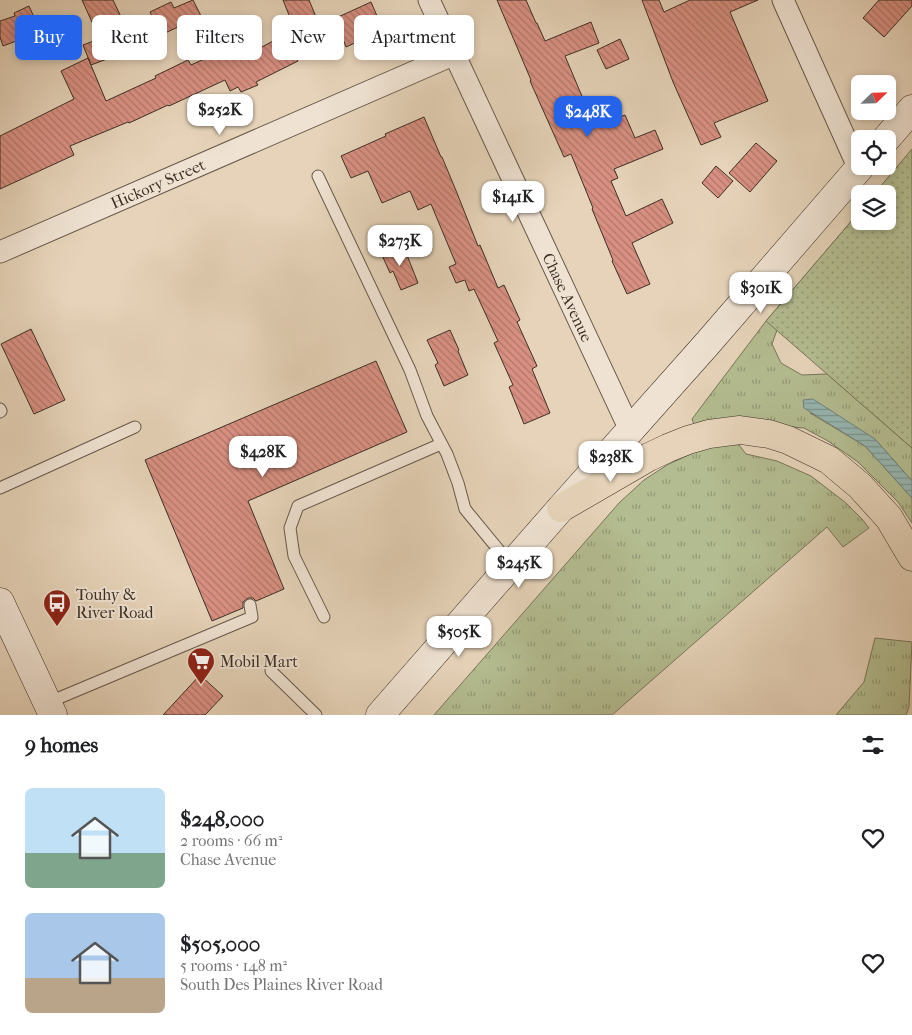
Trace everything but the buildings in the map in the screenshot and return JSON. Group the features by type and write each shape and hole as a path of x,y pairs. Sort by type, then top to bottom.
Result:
{"highway":[{"path":"561,508 649,458 688,440 709,434 740,430 769,434 796,444 829,460 860,486 888,518 912,557"}],"main road":[{"path":"894,130 912,109"},
{"path":"380,715 714,337 853,175"},
{"path":"0,602 50,709"}],"street":[{"name":"Chase Avenue","path":"430,0 437,15"},
{"path":"783,0 851,147"},
{"name":"Hickory Street","path":"0,252 441,60"},
{"name":"Chase Avenue","path":"458,60 630,430"}],"lane":[{"path":"318,176 410,370 427,416 447,454 465,509 511,565"},
{"path":"0,488 135,427"},
{"path":"324,617 294,556 290,528 298,506 441,444"},
{"path":"50,709 252,616 250,605"},
{"path":"271,672 316,715"}],"green space":[{"path":"912,149 912,448 766,321 851,222 851,230 896,230 896,185 882,185 890,175 896,175 896,168"},
{"path":"851,222 851,230 853,230 777,330 772,344 781,363 802,375 827,374 912,448 912,481 875,439 810,413 865,446 912,498 912,523 898,502 858,462 828,441 804,428 782,426 695,427 692,419 766,321"},
{"path":"736,441 746,454 777,461 811,476 846,503 869,528 843,547 827,527 612,715 434,715 619,503 644,480 667,465 705,447"},
{"path":"875,638 912,642 909,707 906,715 836,715 864,682"}],"water":[{"path":"813,399 875,439 912,481 912,498 865,446 804,408 803,400"}],"place":[{"name":"Touhy & River Road","path":"57,627"},
{"name":"Mobil Mart","path":"201,685"}]}
